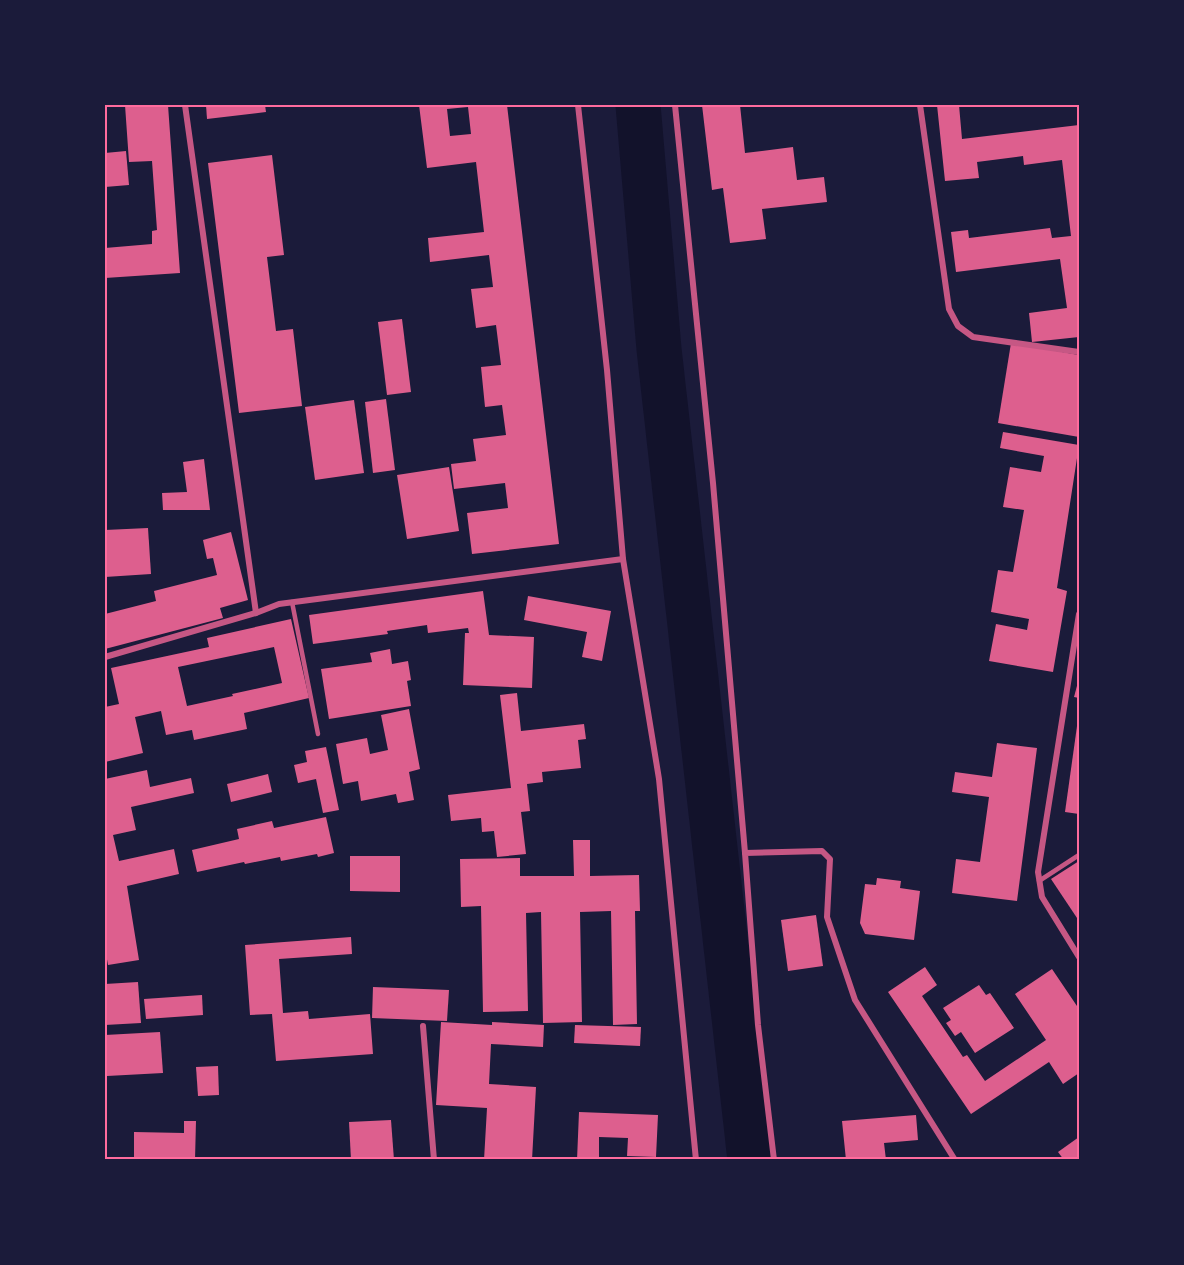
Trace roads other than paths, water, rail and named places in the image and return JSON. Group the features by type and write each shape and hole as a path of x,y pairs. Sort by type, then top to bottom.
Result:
{"street":[{"path":"185,105 256,613"},
{"path":"578,105 607,370 623,559 659,779 696,1160"},
{"path":"675,105 713,483 758,1025 774,1160"},
{"path":"920,105 949,309 958,326 973,337 1079,352"},
{"path":"105,657 256,613 279,604 623,559"},
{"path":"1079,614 1038,872 1042,897 1079,957"},
{"path":"745,853 822,851 830,859 827,917 855,1000 955,1160"},
{"path":"423,1026 434,1160"}],"lane":[{"path":"292,602 318,734"},
{"path":"1040,880 1079,855"}],"waterway":[{"path":"638,105 659,349 750,1160"}]}
